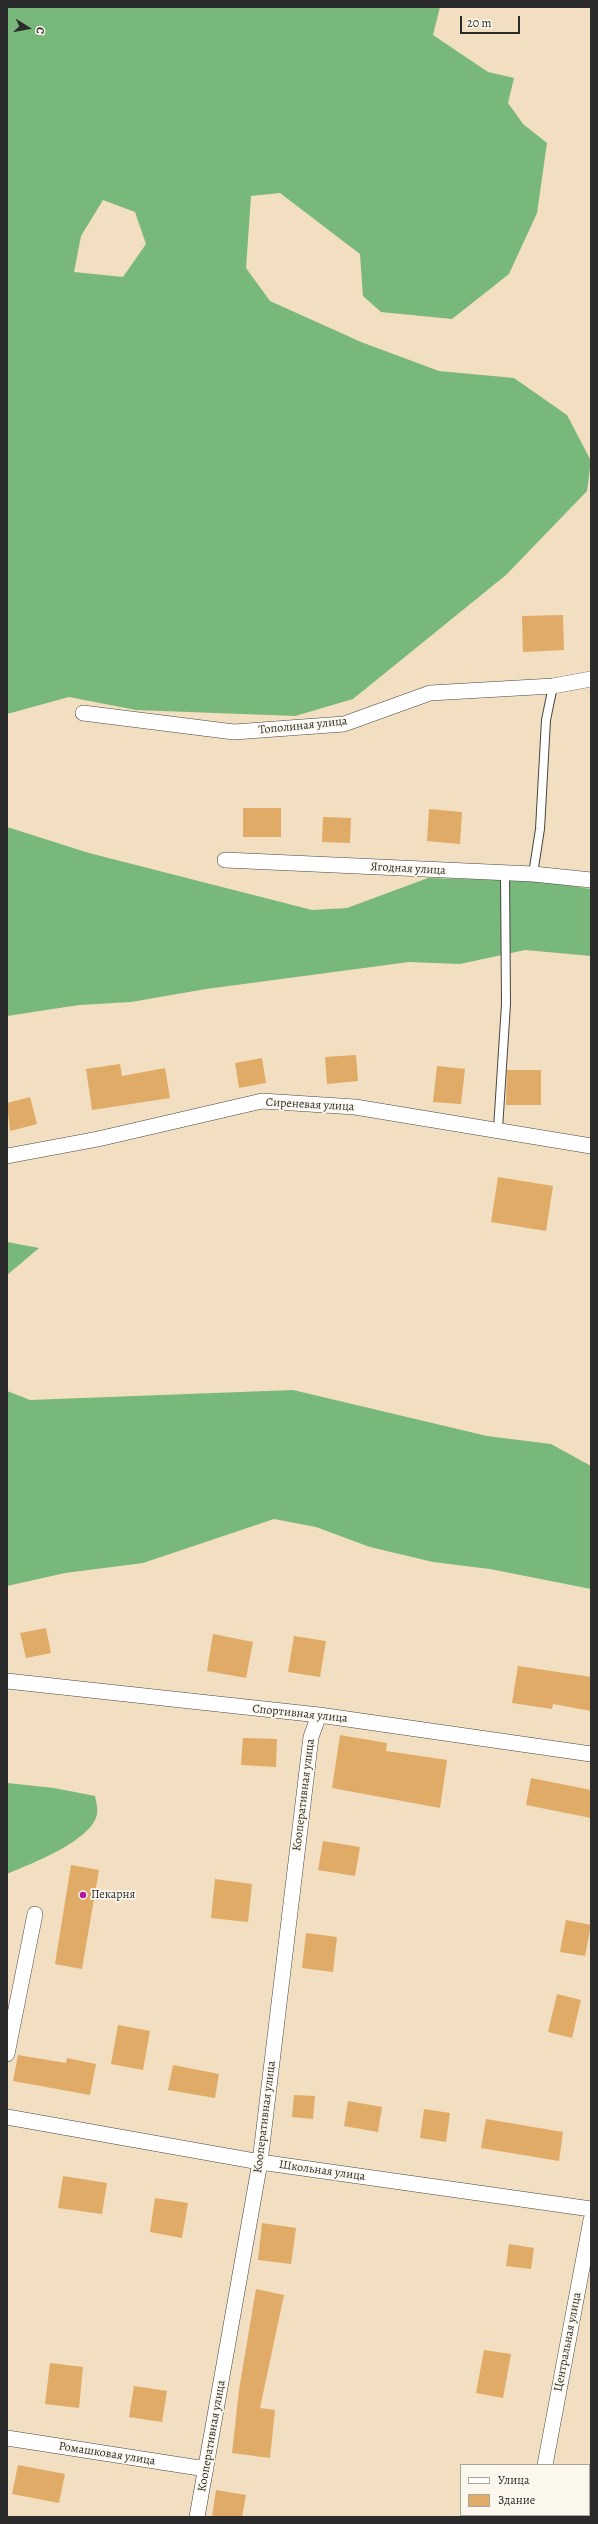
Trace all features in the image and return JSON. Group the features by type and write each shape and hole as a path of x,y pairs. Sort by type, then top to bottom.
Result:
{"street":[{"name":"Тополиная улица","path":"83,713 234,732 344,724 430,693 553,686 591,679"},
{"name":"Ягодная улица","path":"225,860 533,874 591,880"},
{"name":"Сиреневая улица","path":"7,1156 98,1139 262,1101 355,1107 498,1129 591,1146"},
{"name":"Спортивная улица","path":"7,1681 319,1715 591,1754"},
{"name":"Кооперативная улица","path":"197,2517 260,2162 311,1737 319,1715"},
{"path":"7,2054 35,1914"},
{"name":"Школьная улица","path":"7,2117 260,2162 591,2210"},
{"name":"Центральная улица","path":"545,2464 591,2220"},
{"name":"Ромашковая улица","path":"7,2438 206,2469"}],"lane":[{"path":"533,874 540,829 546,720 553,686"},
{"path":"498,1129 506,1004 504,873"}],"green space":[{"path":"7,7 440,7 433,35 488,72 514,78 508,103 523,124 547,143 537,213 509,274 452,319 381,312 363,296 360,254 280,193 251,196 246,268 270,301 361,342 439,371 514,378 567,415 591,461 587,491 506,575 353,699 295,716 136,710 69,697 7,714","holes":["103,200 135,212 146,244 123,277 74,272 81,236"]},
{"path":"7,827 89,853 312,910 347,908 428,878 542,881 591,889 591,956 525,950 460,964 409,962 206,989 131,1002 79,1005 7,1016"},
{"path":"7,1242 39,1248 7,1275"},
{"path":"293,1390 487,1436 551,1444 591,1466 591,1589 490,1569 433,1562 370,1547 316,1527 274,1519 143,1563 65,1573 7,1586 7,1391 30,1400"},
{"path":"7,1783 54,1788 95,1796 97,1814 93,1824 84,1833 59,1850 7,1874"}],"building":[{"path":"563,615 564,650 523,652 522,616"},
{"path":"243,808 281,808 281,837 243,837"},
{"path":"429,809 462,812 460,844 427,841"},
{"path":"323,817 351,818 350,843 322,842"},
{"path":"356,1055 358,1081 327,1084 325,1057"},
{"path":"262,1058 266,1083 239,1088 235,1063"},
{"path":"120,1064 122,1076 165,1068 170,1098 92,1110 86,1069"},
{"path":"437,1066 465,1069 461,1104 433,1102"},
{"path":"507,1070 541,1070 541,1105 506,1105"},
{"path":"30,1097 37,1124 10,1131 7,1103"},
{"path":"498,1177 553,1186 546,1231 491,1222"},
{"path":"46,1628 51,1653 26,1658 20,1633"},
{"path":"213,1634 253,1642 246,1678 207,1671"},
{"path":"294,1636 326,1641 320,1677 288,1672"},
{"path":"518,1666 591,1677 591,1711 553,1704 552,1709 512,1703"},
{"path":"340,1735 387,1743 386,1751 447,1760 440,1808 332,1788"},
{"path":"243,1738 277,1739 276,1767 241,1765"},
{"path":"531,1778 591,1790 591,1818 526,1805"},
{"path":"323,1841 360,1847 355,1876 318,1870"},
{"path":"71,1865 99,1870 82,1969 55,1964"},
{"path":"215,1879 252,1884 248,1922 211,1918"},
{"path":"566,1920 591,1925 585,1956 560,1952"},
{"path":"306,1933 337,1937 333,1972 302,1968"},
{"path":"557,1994 581,2000 572,2038 548,2032"},
{"path":"118,2025 150,2031 143,2070 111,2064"},
{"path":"18,2055 66,2063 67,2058 96,2064 90,2095 13,2081"},
{"path":"173,2065 219,2074 215,2098 168,2090"},
{"path":"294,2095 315,2096 313,2119 292,2117"},
{"path":"348,2101 382,2107 378,2132 344,2126"},
{"path":"424,2109 450,2113 446,2142 420,2138"},
{"path":"486,2119 563,2132 559,2161 481,2148"},
{"path":"63,2176 107,2183 102,2214 58,2208"},
{"path":"155,2198 188,2203 182,2238 150,2232"},
{"path":"262,2223 296,2228 291,2264 258,2260"},
{"path":"509,2244 534,2248 531,2269 506,2266"},
{"path":"256,2289 284,2295 260,2408 275,2410 270,2458 232,2453 239,2390"},
{"path":"484,2350 511,2354 503,2398 476,2393"},
{"path":"50,2363 83,2367 79,2408 45,2404"},
{"path":"134,2386 167,2391 162,2422 129,2417"},
{"path":"18,2465 65,2474 59,2503 12,2494"},
{"path":"216,2490 246,2495 242,2517 212,2517"}],"place":[{"name":"Пекарня","path":"83,1895"}]}
